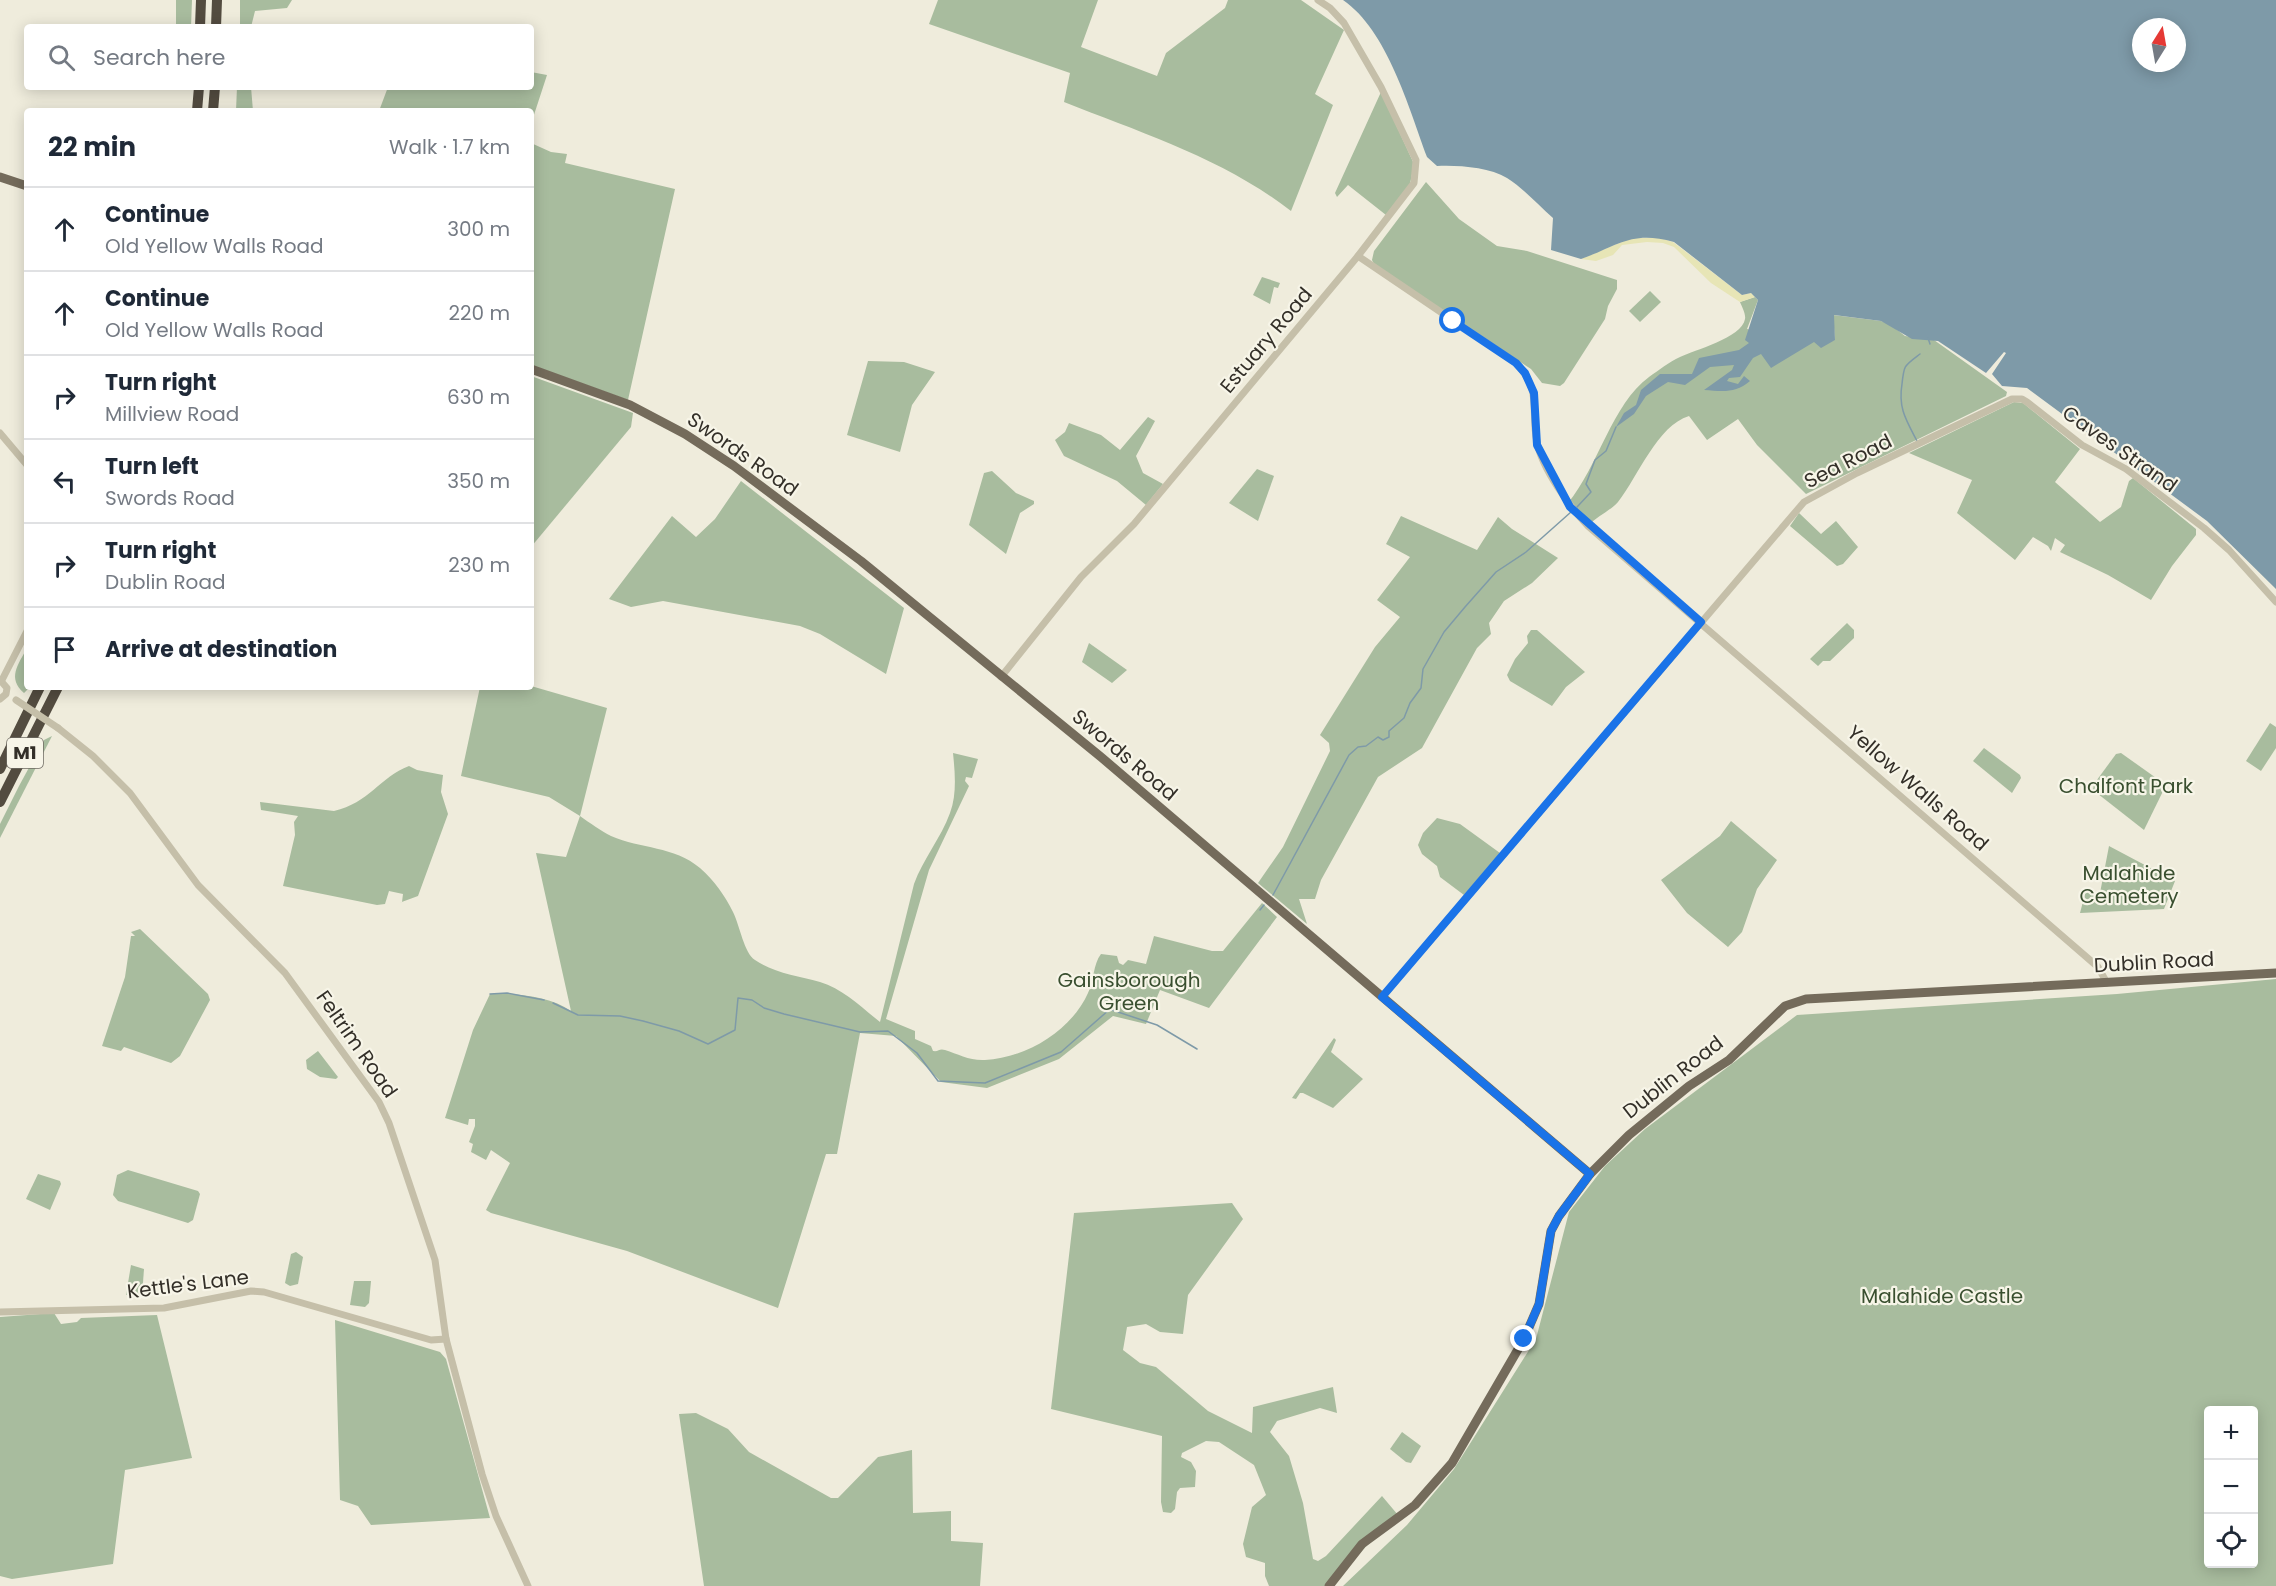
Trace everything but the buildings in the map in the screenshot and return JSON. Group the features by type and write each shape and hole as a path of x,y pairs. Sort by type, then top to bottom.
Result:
{"highway":[{"path":"200,24 201,0"},
{"path":"216,24 217,0"},
{"path":"197,108 198,90"},
{"path":"213,108 215,90"},
{"name":"M1","path":"0,768 39,690"},
{"name":"M1","path":"0,802 56,690"}],"main road":[{"path":"0,177 24,185"},
{"name":"Swords Road","path":"534,370 613,399 662,421 734,466 861,561 1101,757 1590,1174"},
{"name":"Dublin Road","path":"1329,1586 1362,1544 1415,1505 1452,1463 1524,1339 1539,1304 1551,1231 1559,1216 1590,1174 1629,1135 1689,1086 1729,1060 1785,1005 1795,1001 2276,973"}],"street":[{"name":"Estuary Road","path":"1001,677 1081,577 1134,524 1358,256 1414,183 1417,167 1363,53 1344,23 1330,8 1318,0"},
{"name":"Yellow Walls Road","path":"1358,256 1516,363 1525,373 1534,393 1537,445 1573,510 2098,966 2107,983"},
{"name":"Caves Strand","path":"2017,398 2027,402 2082,445 2135,476 2204,528 2229,550 2276,602"},
{"name":"Sea Road","path":"1382,997 1807,499 2017,398"},
{"path":"0,433 24,461"},
{"path":"3,697 7,688 1,680 24,637"},
{"name":"Feltrim Road","path":"3,697 16,700 58,728 93,756 130,794 198,885 285,973 368,1084 389,1123 435,1260 446,1339 482,1474 496,1516 528,1586"},
{"name":"Kettle's Lane","path":"0,1312 164,1308 251,1291 264,1292 431,1340 446,1339"}],"green space":[{"path":"176,0 192,0 191,24 176,24"},
{"path":"240,0 292,0 287,8 255,11 252,24 240,24"},
{"path":"938,0 1098,0 1081,47 1157,76 1166,53 1225,8 1228,0 1301,0 1344,30 1315,94 1333,105 1291,211 1238,176 1210,162 1152,136 1064,102 1070,73 929,24"},
{"path":"534,73 547,75 534,115 534,108 380,108 387,90 534,90"},
{"path":"237,90 251,90 253,108 236,108"},
{"path":"1381,92 1414,164 1410,184 1386,215 1348,185 1337,197 1335,193"},
{"path":"534,144 551,152 567,154 565,163 675,189 628,400 534,366"},
{"path":"1426,182 1459,219 1497,246 1527,251 1617,280 1617,289 1608,306 1605,319 1560,386 1542,383 1531,369 1375,266 1372,260 1374,251"},
{"path":"1262,277 1280,283 1278,288 1274,287 1270,304 1253,295"},
{"path":"1650,291 1661,302 1640,322 1629,311"},
{"path":"1755,297 1758,300 1747,329 1814,342 1835,340 1833,315 1881,321 1891,325 1905,336 1934,340 2007,392 2006,396 1806,494 1757,445 1738,419 1707,440 1689,416 1667,430 1649,453 1618,502 1588,526 1568,503 1579,488 1625,403 1649,377 1668,364 1736,332 1745,319 1740,302"},
{"path":"868,361 904,362 935,372 912,405 900,452 847,435"},
{"path":"534,377 633,413 631,427 534,543"},
{"path":"2014,402 2023,403 2080,449 2055,482 2100,522 2121,507 2129,481 2133,478 2196,529 2196,535 2172,566 2151,600 2108,575 2060,552 2065,545 2055,538 2051,551 2048,546 2033,537 2015,560 1957,513 1972,480 1909,453"},
{"path":"1148,417 1155,421 1136,456 1143,473 1163,484 1146,505 1117,481 1064,456 1055,440 1065,432 1069,423 1101,435 1120,450"},
{"path":"1257,469 1274,476 1258,521 1229,503"},
{"path":"992,471 1016,493 1034,501 1034,504 1020,513 1006,554 969,525 984,473"},
{"path":"741,481 904,608 886,674 820,634 800,626 663,601 631,607 609,599 672,516 696,537 715,519"},
{"path":"1799,513 1821,534 1836,521 1858,547 1843,564 1837,566 1790,526"},
{"path":"1401,516 1477,550 1498,517 1512,529 1558,558 1532,583 1504,601 1489,623 1491,634 1477,648 1422,748 1378,777 1321,880 1315,899 1299,899 1307,924 1258,883 1283,847 1330,751 1329,743 1320,735 1375,647 1400,617 1377,600 1410,557 1386,544"},
{"path":"1847,623 1854,630 1854,638 1830,661 1823,661 1818,666 1810,659"},
{"path":"1531,630 1537,630 1585,672 1566,687 1552,706 1510,681 1507,675 1515,659 1528,643 1527,636"},
{"path":"1089,643 1127,670 1112,683 1082,662"},
{"path":"24,654 24,690 27,690 24,693 16,682 18,666"},
{"path":"534,687 607,708 580,816 549,797 461,776 479,690 534,690"},
{"path":"2270,723 2276,727 2276,748 2261,771 2246,761"},
{"path":"52,736 0,838 0,824 19,786 44,740"},
{"path":"1984,748 2020,775 2021,778 2012,793 1973,761"},
{"name":"Gainsborough Green","path":"953,753 978,759 972,778 966,777 965,781 969,786 929,870 886,1019 915,1031 915,1039 931,1046 933,1051 943,1050 974,1059 985,1060 1016,1054 1031,1048 1059,1030 1080,1007 1088,993 1096,963 1101,954 1117,956 1119,963 1123,965 1128,960 1146,964 1154,936 1212,951 1223,951 1262,903 1277,917 1209,1008 1160,990 1146,1024 1113,1016 1059,1059 987,1088 941,1082 896,1036 860,1033 837,1154 826,1154 778,1308 627,1251 491,1213 486,1210 510,1163 491,1150 486,1160 471,1152 473,1144 469,1142 475,1119 469,1119 468,1125 445,1118 473,1030 490,994 532,996 553,1002 571,1011 536,853 566,857 580,816 611,836 668,852 690,861 705,873 723,894 733,912 751,957 778,971 820,982 836,989 880,1022 914,884 952,806 955,783"},
{"name":"Chalfont Park","path":"2121,753 2166,785 2144,830 2093,790 2094,784 2116,754"},
{"path":"409,766 417,770 443,775 441,792 448,814 418,896 402,902 403,894 389,891 385,904 377,905 283,886 295,835 294,822 298,816 261,810 260,802 334,811 356,802"},
{"path":"1437,818 1460,824 1500,853 1464,895 1440,877 1437,866 1422,854 1418,845 1423,833"},
{"path":"1731,821 1777,860 1757,889 1742,932 1728,947 1687,913 1661,880 1720,836"},
{"name":"Malahide Cemetery","path":"2109,846 2175,881 2164,909 2080,913 2086,890 2100,893"},
{"path":"140,929 208,994 210,1000 180,1056 171,1063 124,1047 121,1051 102,1046 125,977 131,936 135,936 131,932"},
{"name":"Malahide Castle","path":"2276,979 2276,1586 1343,1586 1407,1525 1454,1469 1536,1339 1569,1212 1605,1166 1645,1129 1797,1015 2117,994"},
{"path":"1334,1038 1336,1040 1331,1052 1363,1079 1333,1108 1303,1093 1300,1093 1296,1099 1292,1098"},
{"path":"318,1051 338,1077 336,1079 320,1077 307,1069 306,1060"},
{"path":"128,1170 198,1191 200,1194 193,1220 188,1223 118,1201 113,1195 117,1175"},
{"path":"38,1174 60,1181 61,1184 50,1210 26,1199"},
{"path":"1232,1203 1243,1219 1188,1295 1183,1334 1160,1332 1146,1324 1127,1327 1123,1350 1140,1363 1156,1367 1208,1411 1252,1433 1253,1407 1333,1387 1337,1413 1320,1408 1277,1421 1270,1432 1289,1456 1303,1503 1313,1559 1318,1561 1326,1556 1382,1496 1398,1515 1326,1586 1269,1586 1265,1576 1265,1563 1246,1557 1243,1544 1252,1507 1266,1495 1254,1465 1219,1442 1206,1441 1182,1453 1181,1457 1191,1462 1196,1471 1195,1487 1180,1488 1177,1492 1175,1509 1171,1513 1163,1512 1161,1502 1162,1436 1051,1409 1074,1213"},
{"path":"296,1252 303,1257 298,1284 290,1286 285,1283 291,1254"},
{"path":"131,1265 144,1269 142,1296 126,1295"},
{"path":"354,1281 371,1281 369,1303 365,1307 350,1305"},
{"path":"54,1313 61,1324 77,1322 81,1318 157,1315 192,1458 125,1470 113,1564 12,1579 0,1576 0,1317"},
{"path":"335,1320 440,1352 446,1359 490,1518 371,1525 358,1506 340,1500"},
{"path":"696,1413 728,1429 749,1452 831,1498 838,1498 878,1457 912,1450 913,1513 951,1511 951,1541 983,1543 980,1586 704,1586 679,1414"},
{"path":"1402,1432 1421,1446 1411,1463 1406,1462 1390,1449"}],"sand":[{"path":"1631,238 1660,238 1673,242 1742,295 1751,293 1755,297 1740,302 1711,283 1674,247 1663,243 1622,245 1613,255 1596,261 1581,259"}],"water":[{"path":"1343,0 2276,0 2276,589 2207,521 2027,388 2002,386 1992,374 2006,353 2004,352 1986,373 1938,341 1912,339 1881,321 1834,315 1835,340 1821,348 1814,342 1771,368 1761,354 1753,358 1740,377 1729,378 1727,381 1738,384 1744,376 1750,381 1734,390 1704,390 1732,370 1734,365 1710,367 1685,385 1668,382 1646,396 1634,414 1616,427 1624,413 1636,405 1641,390 1660,374 1692,374 1699,358 1739,350 1749,343 1745,340 1758,300 1751,293 1742,295 1674,242 1647,238 1635,239 1581,259 1551,250 1553,218 1513,182 1500,174 1482,169 1437,166 1427,157 1395,71 1372,30 1359,13"}],"waterway":[{"path":"1928,338 1930,344"},
{"path":"1917,441 1904,414 1901,392 1906,366 1920,354"},
{"path":"1577,507 1591,492 1586,484 1595,460 1606,451 1616,427"},
{"path":"1273,895 1349,755 1358,747 1366,746 1378,737 1383,740 1389,737 1389,731 1404,718 1410,703 1421,688 1423,669 1444,632 1496,572 1526,552 1571,512"},
{"path":"1260,910 1264,905"},
{"path":"490,994 507,993 544,1000"},
{"path":"553,1003 578,1015 620,1016 643,1021 679,1031 708,1044 735,1030 738,998 752,1000 764,1008 784,1014 860,1032 888,1031 917,1053 938,1081 985,1083 1061,1052 1110,1009"},
{"path":"1109,1009 1157,1025 1197,1049"}],"route":[{"path":"1453,321 1516,363 1525,373 1531,383 1536,402 1537,445 1570,507 1591,528 1701,622 1382,997 1590,1174 1559,1216 1551,1231 1539,1304 1524,1339"}]}
